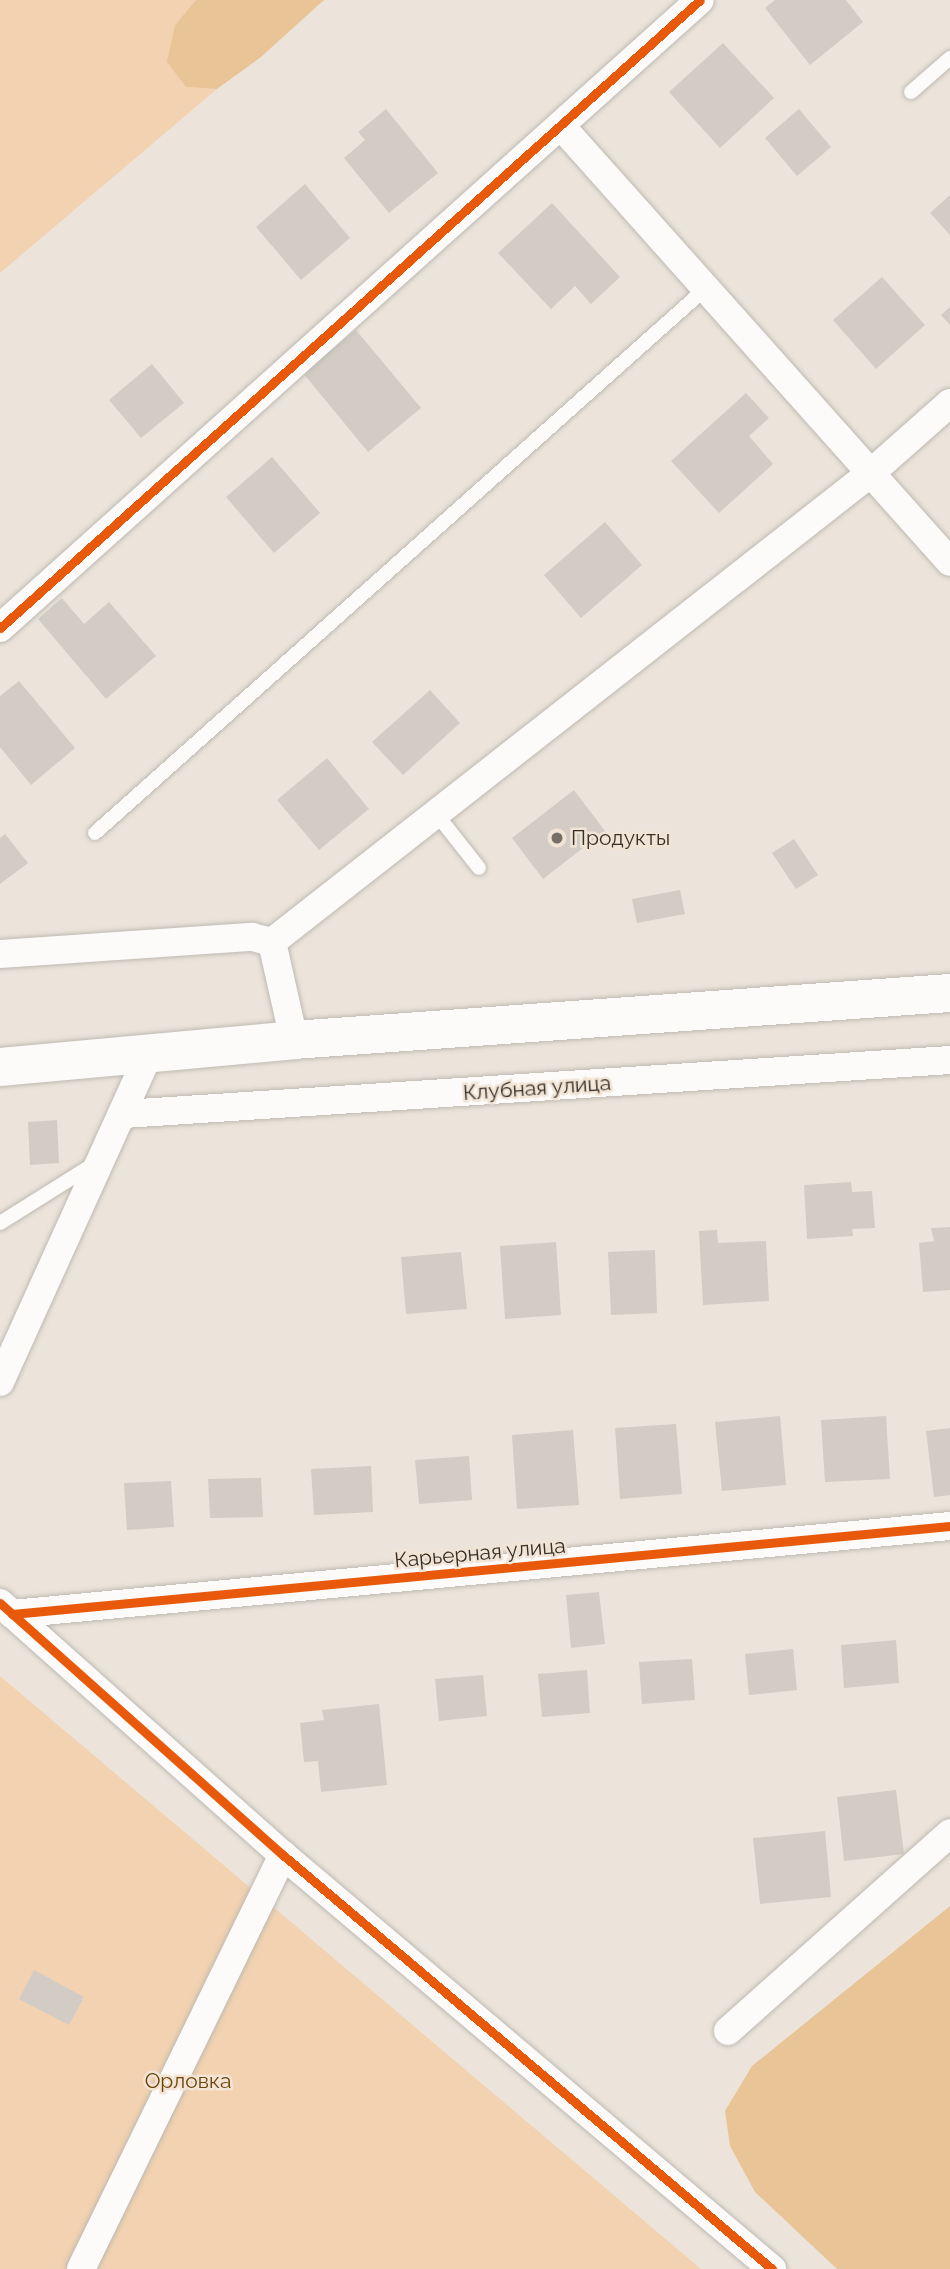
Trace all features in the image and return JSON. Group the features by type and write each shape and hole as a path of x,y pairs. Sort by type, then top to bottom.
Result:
{"main road":[{"path":"0,1067 148,1056 294,1040 950,993"}],"street":[{"path":"0,628 700,0"},
{"path":"561,126 950,562"},
{"path":"272,942 438,816 872,472 950,403"},
{"path":"0,954 252,937 272,942"},
{"path":"272,942 294,1040"},
{"path":"0,1382 98,1161 124,1114 148,1056"},
{"name":"Клубная улица","path":"124,1114 950,1060"},
{"name":"Карьерная улица","path":"6,1609 950,1526"},
{"path":"6,1609 283,1855 772,2269"},
{"path":"728,2031 950,1833"},
{"path":"81,2269 283,1855"}],"lane":[{"path":"911,92 950,58"},
{"path":"95,833 706,288"},
{"path":"438,816 480,868"},
{"path":"0,1223 98,1161"}],"green space":[{"path":"0,0 196,0 175,25 186,87 217,89 0,273"},
{"name":"Орловка","path":"0,1676 701,2269 0,2269"}],"shaded area":[{"path":"196,0 324,0 261,57 217,89 186,87 167,62 175,25"},
{"path":"950,1906 950,2269 837,2269 755,2192 730,2146 725,2111 752,2066"}],"building":[{"path":"775,0 846,0 863,22 810,65 765,8"},
{"path":"723,43 774,98 720,148 669,92"},
{"path":"386,109 438,173 389,213 344,158 365,140 358,132"},
{"path":"799,109 831,147 797,176 765,138"},
{"path":"305,184 350,238 301,280 256,227"},
{"path":"950,195 950,235 930,213"},
{"path":"552,203 620,277 591,304 575,286 551,309 498,253"},
{"path":"882,277 925,325 876,369 833,320"},
{"path":"950,307 950,325 941,315"},
{"path":"356,330 421,408 368,452 303,373"},
{"path":"152,364 184,403 141,438 109,400"},
{"path":"746,393 769,418 749,436 773,464 719,513 671,461"},
{"path":"272,457 320,513 274,553 226,497"},
{"path":"605,522 642,565 581,618 544,575"},
{"path":"62,598 84,624 109,602 156,656 106,699 38,619"},
{"path":"19,681 75,748 31,785 0,747 0,696"},
{"path":"430,690 460,723 403,775 372,742"},
{"path":"327,758 369,809 319,850 277,800"},
{"path":"574,790 605,831 543,879 512,838"},
{"path":"5,834 28,863 0,884 0,838"},
{"path":"794,839 818,875 796,889 772,853"},
{"path":"680,890 685,914 637,923 632,899"},
{"path":"57,1120 59,1163 30,1165 28,1122"},
{"path":"851,1182 852,1192 872,1191 875,1228 852,1229 853,1236 807,1239 804,1185"},
{"path":"950,1227 950,1290 923,1292 919,1243 934,1241 931,1228"},
{"path":"717,1230 718,1243 766,1241 769,1301 703,1305 699,1231"},
{"path":"556,1242 561,1315 505,1319 500,1246"},
{"path":"655,1250 657,1313 611,1315 608,1252"},
{"path":"461,1252 467,1309 406,1314 401,1257"},
{"path":"780,1416 786,1485 722,1491 715,1422"},
{"path":"886,1416 890,1479 825,1482 821,1420"},
{"path":"676,1424 682,1494 620,1499 615,1428"},
{"path":"950,1428 950,1495 934,1497 926,1431"},
{"path":"573,1430 579,1505 517,1509 512,1435"},
{"path":"469,1456 472,1500 419,1504 415,1460"},
{"path":"371,1466 373,1512 314,1515 311,1469"},
{"path":"261,1478 263,1517 210,1518 208,1479"},
{"path":"171,1481 174,1527 127,1530 124,1483"},
{"path":"599,1592 605,1644 571,1648 566,1595"},
{"path":"896,1640 899,1683 844,1688 841,1645"},
{"path":"793,1649 797,1690 749,1695 745,1654"},
{"path":"692,1659 695,1700 642,1704 639,1662"},
{"path":"587,1670 590,1713 542,1717 538,1674"},
{"path":"483,1675 487,1716 439,1721 435,1679"},
{"path":"379,1704 387,1785 321,1792 318,1761 304,1762 300,1723 324,1720 322,1710"},
{"path":"896,1790 904,1854 844,1861 837,1797"},
{"path":"825,1831 831,1897 760,1904 753,1838"},
{"path":"34,1970 84,1997 69,2025 19,1999"}],"cycle path":[{"path":"0,628 700,0"},
{"path":"12,1614 950,1526"},
{"path":"0,1603 283,1855 772,2269"}],"place":[{"name":"Продукты","path":"557,838"}]}
